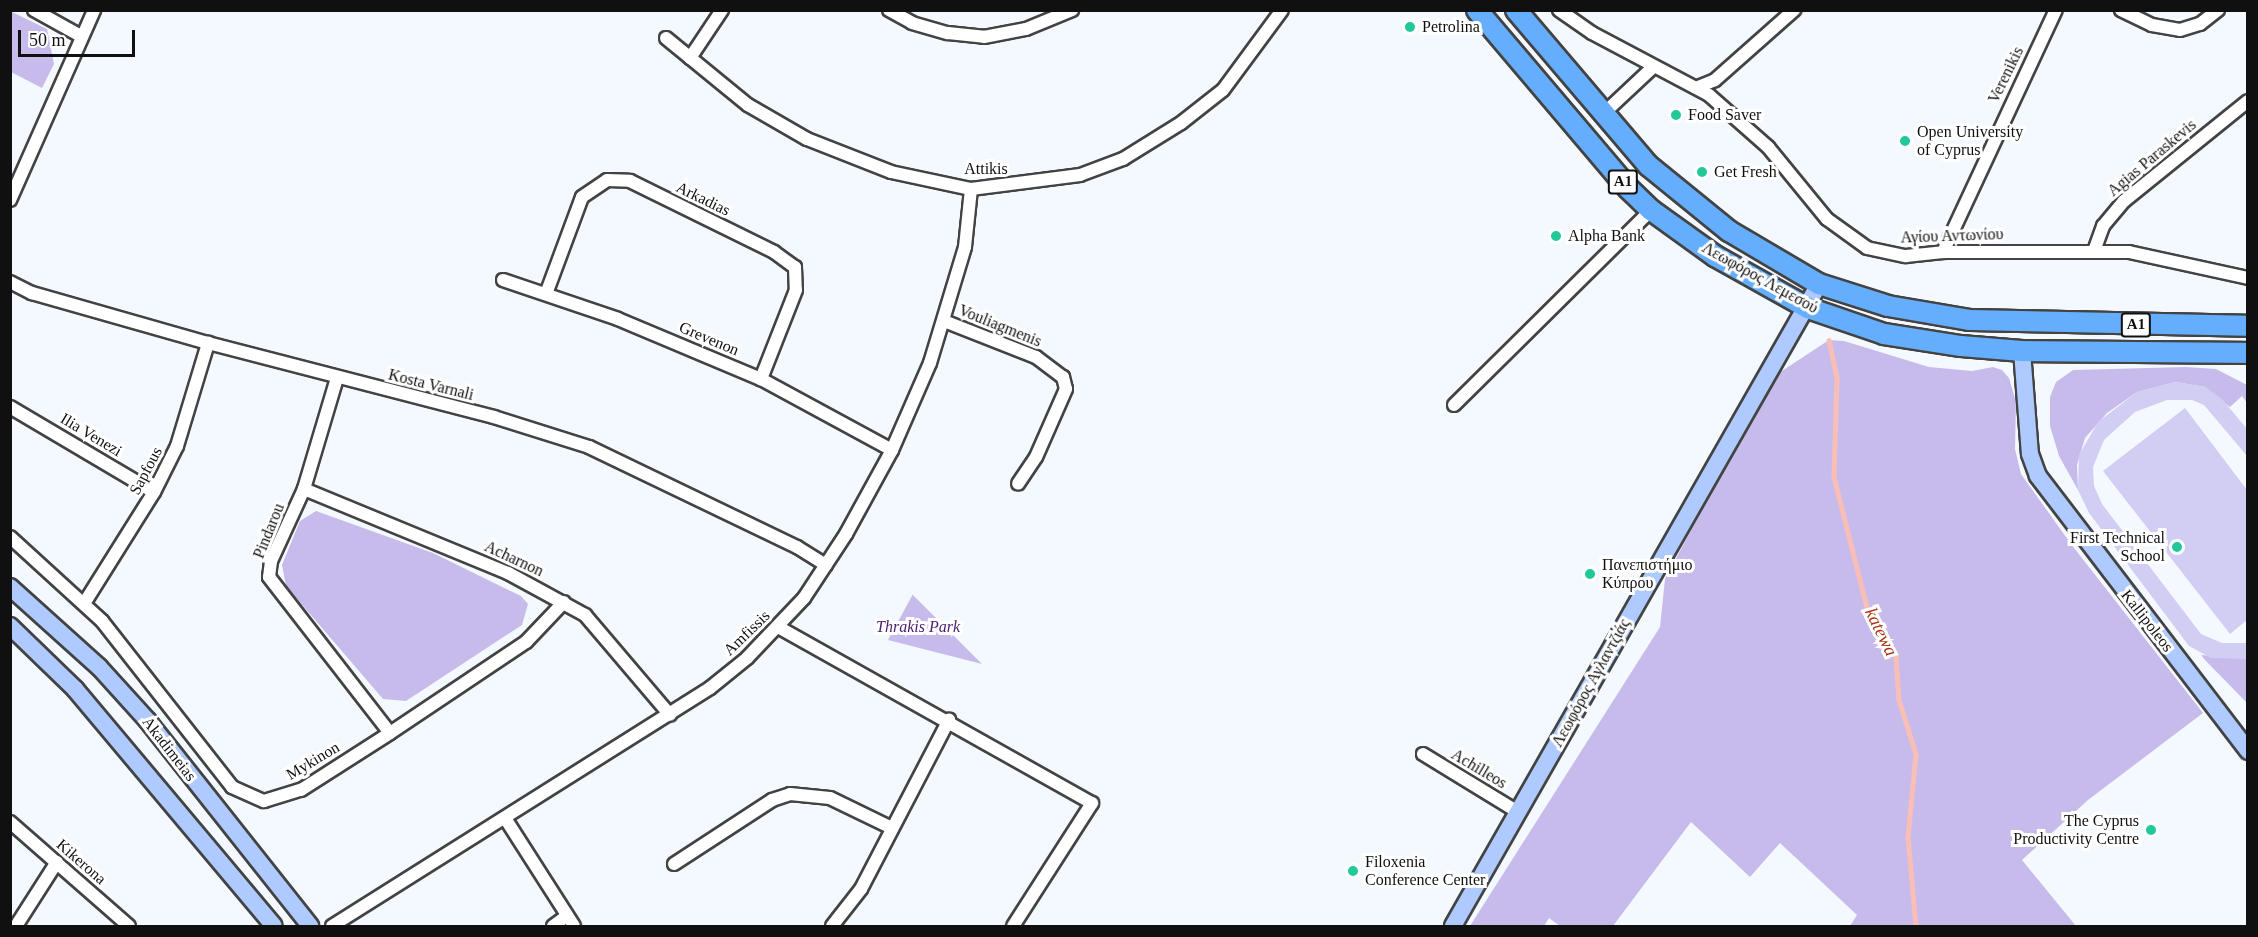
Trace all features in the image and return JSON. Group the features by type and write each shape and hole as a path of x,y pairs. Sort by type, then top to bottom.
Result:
{"main road":[{"name":"Λεωφόρος Λεμεσού","path":"1477,10 1628,188 1651,210 1715,256 1808,308 1884,334 2022,351 2247,353"},
{"name":"Λεωφόρος Λεμεσού","path":"1516,10 1650,166 1688,200 1729,231 1820,284 1888,306 1969,320 2247,327"},
{"name":"Λεωφόρος Αγλαντζιάς","path":"1453,927 1747,406 1808,308 1820,284"},
{"name":"Kallipoleos","path":"2022,351 2030,454 2038,476 2247,751"},
{"name":"Akadimeias","path":"10,587 99,667 147,720 310,927"},
{"name":"Akadimeias","path":"10,626 75,689 274,927"}],"street":[{"path":"34,10 81,36"},
{"path":"10,200 94,10"},
{"path":"690,58 722,10"},
{"path":"889,10 912,23 948,33 984,37 1026,29 1071,10"},
{"name":"Attikis","path":"666,38 748,105 818,144 891,172 971,189 1080,175 1123,159 1181,123 1223,90 1282,10"},
{"name":"Αγίου Αντωνίου","path":"1558,10 1653,67 1698,87 1768,147 1827,219 1856,242 1882,254 1906,256 1943,252 2094,251 2158,256 2247,279"},
{"path":"1698,87 1715,80 1794,10"},
{"name":"Verenikis","path":"1943,252 2056,10"},
{"path":"2121,10 2152,25 2180,30 2200,24 2218,10"},
{"path":"1603,114 1653,67"},
{"name":"Agias Paraskevis","path":"2094,251 2103,226 2124,201 2247,101"},
{"name":"Arkadias","path":"546,294 582,197 607,180 630,181 774,252 795,267 796,290 761,379"},
{"name":"Amfissis","path":"332,927 670,715 747,658 804,598 826,565 892,450 944,321 965,247 971,189"},
{"path":"1454,405 1651,210"},
{"name":"Grevenon","path":"502,280 628,323 761,379 892,450"},
{"name":"Kosta Varnali","path":"10,282 32,293 337,378 494,417 589,447 797,547 826,565"},
{"name":"Vouliagmenis","path":"944,321 1036,357 1063,377 1066,389 1036,457 1018,484"},
{"name":"Sapfous","path":"86,602 154,492 192,406 208,343"},
{"name":"Pindarou","path":"337,378 304,489 271,561 269,577 390,733"},
{"name":"Ilia Venezi","path":"10,407 154,492"},
{"name":"Acharnon","path":"304,489 497,568 564,602 585,615 604,634 670,715"},
{"name":"Mykinon","path":"10,537 86,602 232,787 264,801 301,790 390,733 526,642 564,602"},
{"path":"778,627 949,720 1092,803 1013,927"},
{"path":"832,927 861,889 949,720"},
{"name":"Achilleos","path":"1423,754 1518,812"},
{"path":"674,864 771,800 790,794 830,798 892,828"},
{"path":"505,818 571,921 552,927"},
{"name":"Kikerona","path":"10,822 129,927"},
{"path":"16,927 57,862"},
{"path":"345,927 357,910"}],"green space":[{"path":"10,11 47,29 54,64 42,88 11,72"},
{"path":"1829,340 1844,341 1929,367 1972,371 1993,367 2002,370 2009,378 2016,402 2015,449 2021,474 2071,544 2203,713 2088,800 2022,860 2076,926 1850,926 1857,915 1780,843 1750,877 1691,822 1613,926 1560,926 1549,918 1544,926 1470,926 1660,627 1665,579 1762,397 1759,386"},
{"path":"2186,367 2216,369 2247,385 2247,403 2242,396 2230,407 2205,387 2176,382 2137,392 2107,413 2085,438 2077,465 2078,490 2059,456 2050,426 2050,397 2056,382 2073,370"},
{"path":"316,511 433,553 521,596 528,604 522,625 406,701 383,699 286,586 282,565 300,521"},
{"name":"Thrakis Park","path":"913,595 982,664 888,640"},
{"path":"2201,655 2247,659 2247,703 2206,661"}],"shaded area":[{"path":"2176,382 2205,387 2222,399 2247,429 2247,456 2204,405 2192,400 2167,400 2135,412 2104,440 2093,467 2094,486 2102,504 2201,634 2222,643 2247,643 2247,659 2211,658 2189,646 2089,513 2078,490 2079,455 2098,422 2137,392"},
{"path":"2185,408 2247,490 2247,620 2230,634 2103,471"}],"waterway":[{"name":"katewa","path":"1829,340 1837,377 1834,477 1868,611 1896,657 1899,700 1916,754 1908,837 1916,926"}],"place":[{"name":"Petrolina","path":"1410,27"},
{"name":"Food Saver","path":"1676,115"},
{"name":"Open University of Cyprus","path":"1905,141"},
{"name":"Get Fresh","path":"1702,172"},
{"name":"Alpha Bank","path":"1556,236"},
{"name":"First Technical School","path":"2177,547"},
{"name":"Πανεπιστήμιο Κύπρου","path":"1590,574"},
{"name":"The Cyprus Productivity Centre","path":"2151,830"},
{"name":"Filoxenia Conference Center","path":"1353,871"}]}
